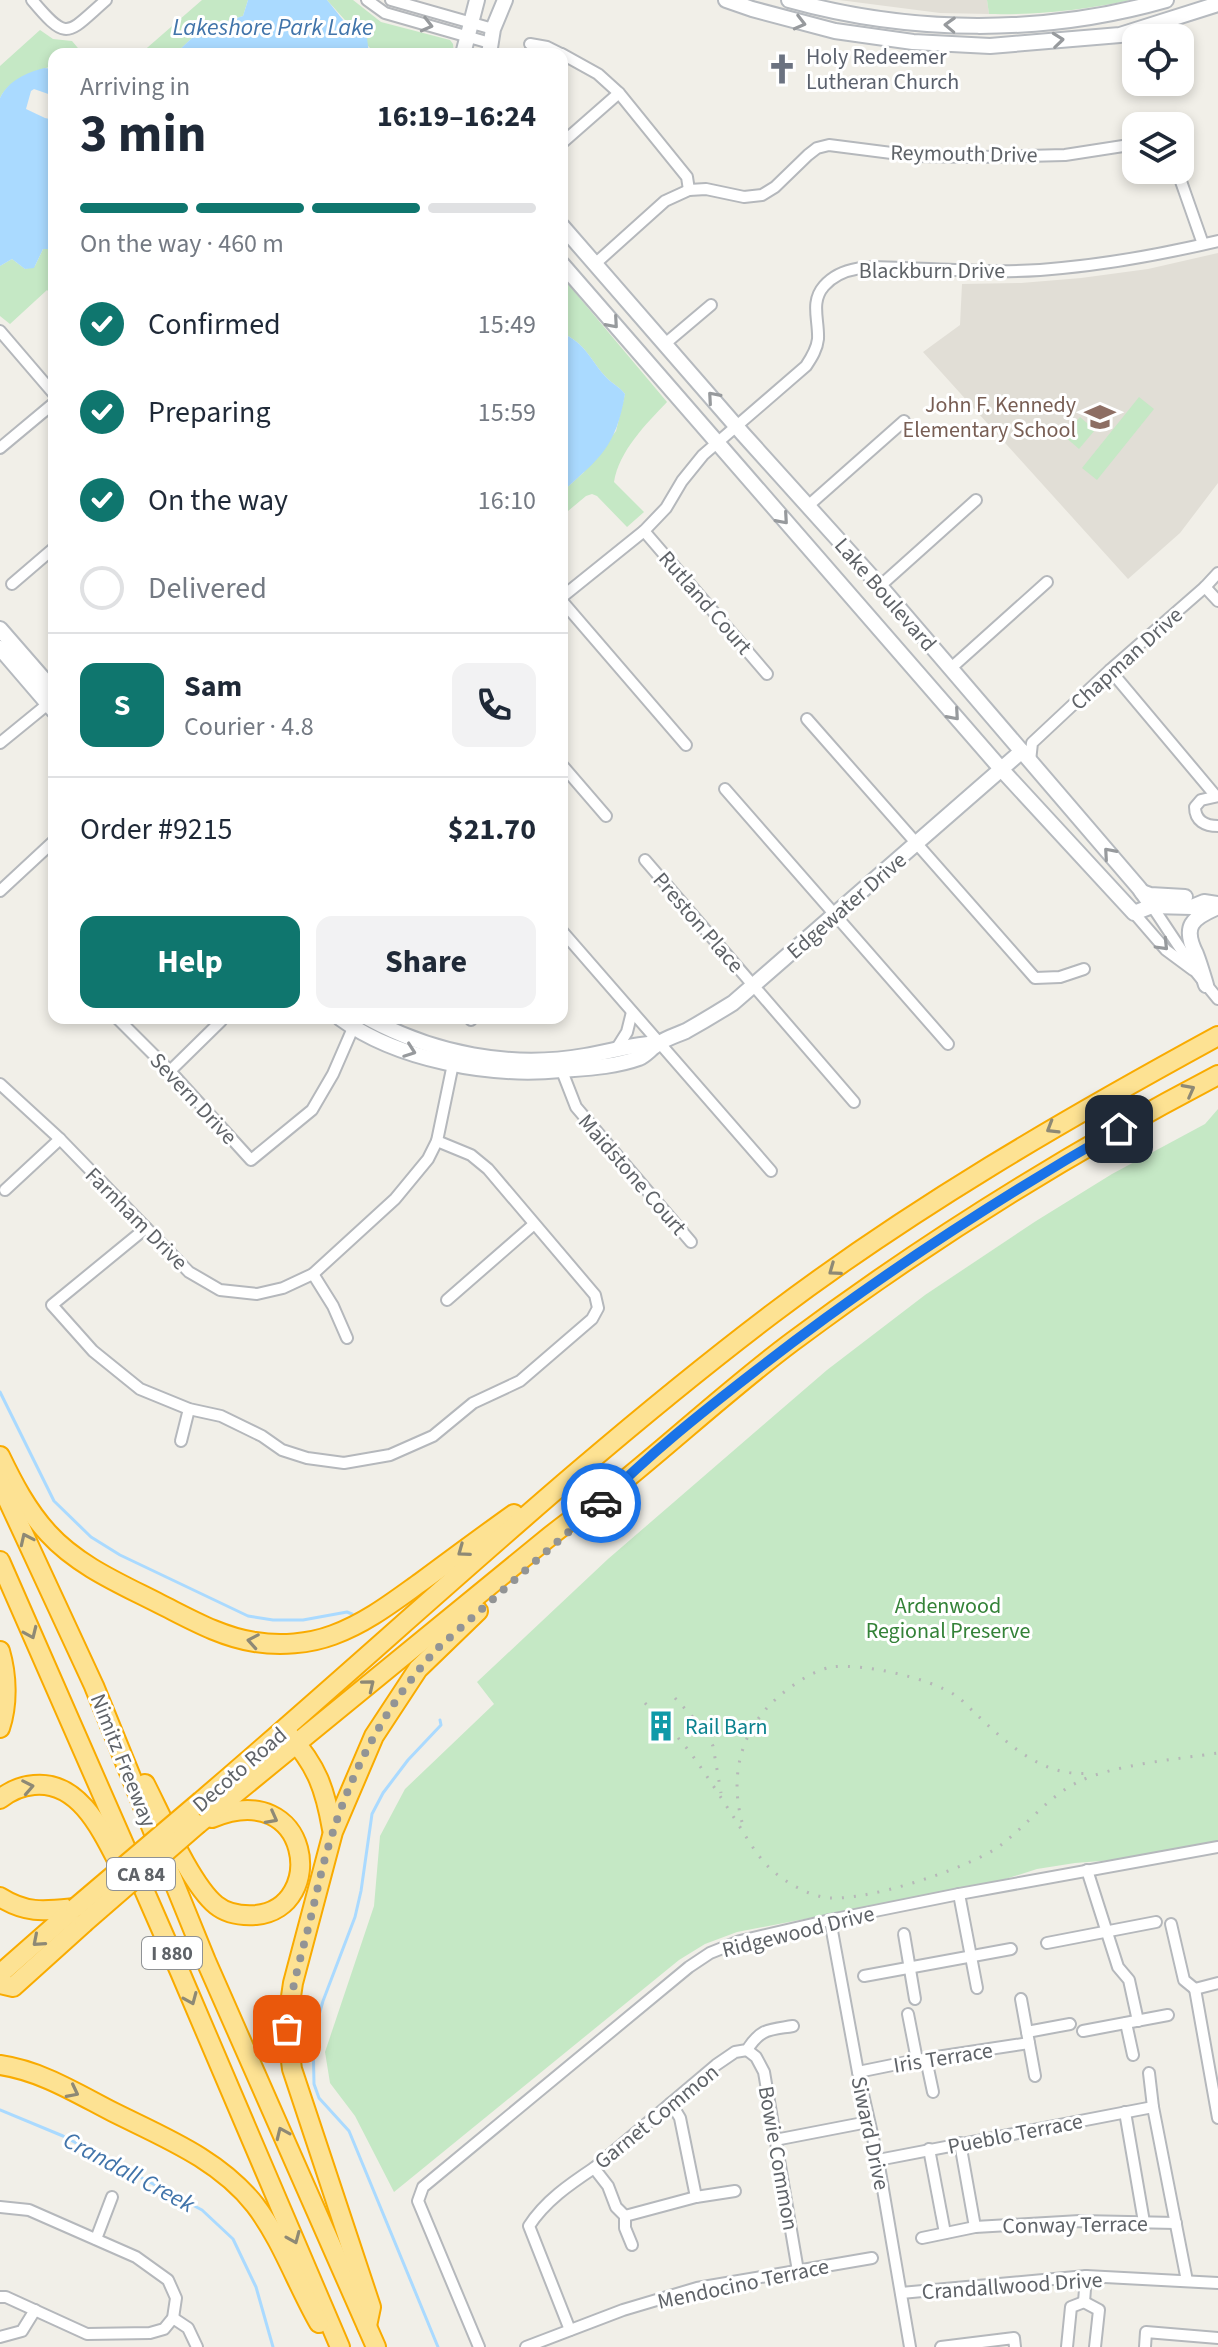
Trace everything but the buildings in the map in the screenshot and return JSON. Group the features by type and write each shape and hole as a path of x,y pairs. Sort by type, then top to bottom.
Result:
{"highway":[{"path":"0,1456 29,1510 49,1535 99,1573 202,1625 254,1642 306,1642 330,1636 372,1617 616,1439 775,1312 894,1228 1068,1119 1218,1036"},
{"name":"CA 84","path":"303,1739 781,1351 936,1241 1077,1153 1218,1075"},
{"name":"Decoto Road","path":"80,1916 201,1801 616,1439"},
{"name":"Nimitz Freeway","path":"0,1483 94,1686 206,1961 376,2347"},
{"path":"367,2326 371,2307 292,2069 287,2029 293,1983 333,1832 374,1736 418,1669 460,1626 590,1515 620,1483"},
{"name":"Nimitz Freeway","path":"0,1561 340,2347"},
{"path":"0,1651 5,1692 0,1728"},
{"path":"94,1686 193,1877 215,1905 245,1916 277,1908 289,1897 301,1867 300,1849 281,1821 265,1812 248,1809 224,1813 198,1824"},
{"path":"290,1725 303,1739 321,1781 333,1832"},
{"name":"Decoto Road","path":"4,1981 80,1916 303,1739"},
{"path":"0,1799 22,1786 38,1784 71,1793 84,1805 180,1972"},
{"path":"0,1897 17,1907 80,1916"},
{"path":"0,2065 44,2077 184,2148 238,2186 265,2219 301,2292 333,2347"},
{"name":"I 880","path":"325,2229 325,2250 367,2347"}],"street":[{"path":"32,0 60,29 73,28 106,0"},
{"path":"367,0 385,13 468,29"},
{"path":"391,0 468,29 491,42 505,0"},
{"path":"464,48 477,0"},
{"path":"726,0 796,22 848,34 913,42 990,46 1120,35 1218,4"},
{"path":"789,0 878,19 950,26 990,26 1081,19 1166,0"},
{"path":"530,44 549,48"},
{"path":"568,57 598,74 619,93 687,177 689,190 665,201 596,263"},
{"path":"568,138 619,93"},
{"name":"Reymouth Drive","path":"689,190 706,189 744,197 762,195 817,148 829,145 915,156 981,157 1065,155 1122,146"},
{"path":"1182,184 1203,244"},
{"name":"Lake Boulevard","path":"568,233 950,669 1024,749 1142,892 1218,999"},
{"name":"Blackburn Drive","path":"568,594 644,531 666,508 703,455 806,366 814,355 818,340 815,309 818,297 823,287 847,270 871,266 1004,271 1060,269 1137,258 1218,241"},
{"name":"Lake Boulevard","path":"568,271 1002,770 1166,950 1196,972"},
{"path":"666,343 711,305"},
{"path":"0,331 48,387"},
{"path":"0,448 48,408"},
{"path":"809,505 904,421"},
{"path":"880,586 976,500"},
{"name":"Rutland Court","path":"644,531 767,674"},
{"path":"12,584 48,553"},
{"name":"Chapman Drive","path":"1024,749 1218,573"},
{"path":"950,669 1047,582"},
{"path":"1205,587 1218,601"},
{"path":"568,606 686,745"},
{"path":"0,629 48,695"},
{"path":"0,648 48,697"},
{"path":"1110,670 1217,795 1201,800 1195,807 1195,815 1202,823 1218,826"},
{"path":"0,743 48,704"},
{"path":"807,719 1035,978 1060,977 1084,969"},
{"name":"Edgewater Drive","path":"560,1065 583,1069 641,1057 659,1043 733,1003 1024,749"},
{"path":"568,772 606,816"},
{"path":"725,789 948,1044"},
{"path":"0,891 48,847"},
{"name":"Preston Place","path":"645,860 854,1102"},
{"path":"1142,892 1192,898 1213,904"},
{"path":"1134,913 1152,906 1213,904"},
{"path":"1206,985 1189,941 1189,932 1197,917 1213,904"},
{"path":"568,938 771,1171"},
{"path":"617,1048 627,1032 632,1012"},
{"name":"Severn Drive","path":"123,1024 251,1160 312,1110 333,1074 353,1028"},
{"path":"170,1071 218,1024"},
{"name":"Edgewater Drive","path":"348,1024 393,1045 509,1072 542,1073 617,1048 659,1043"},
{"name":"Edgewater Drive","path":"379,1024 454,1059"},
{"name":"Farnham Drive","path":"0,1084 60,1139 189,1272 220,1290 257,1294 283,1288 313,1274 395,1199 428,1159 437,1141 454,1059"},
{"name":"Maidstone Court","path":"560,1065 576,1107 691,1242"},
{"path":"5,1190 60,1139"},
{"path":"146,1228 52,1305 93,1351 140,1389 189,1409 221,1416 262,1436 282,1450 307,1458 344,1463 390,1455 433,1436 473,1403 520,1381 592,1319 598,1301 480,1162 437,1141"},
{"path":"447,1300 533,1225"},
{"path":"313,1274 333,1306 347,1338"},
{"path":"181,1441 189,1409"},
{"name":"Ridgewood Drive","path":"479,2347 418,2201 423,2187 689,1967 710,1953 740,1941 830,1920 1218,1847"},
{"path":"1087,1870 1118,1967 1129,1980 1133,2055"},
{"path":"959,1894 977,1988"},
{"name":"Siward Drive","path":"830,1920 878,2160 910,2347"},
{"path":"1047,1943 1156,1922"},
{"path":"1171,1924 1184,1980 1195,1989 1218,2118"},
{"path":"904,1934 915,1999"},
{"path":"864,1976 1011,1949"},
{"path":"1195,1989 1218,1983"},
{"path":"1021,1999 1035,2076"},
{"path":"908,2014 933,2092"},
{"path":"1083,2031 1168,2015"},
{"name":"Iris Terrace","path":"858,2072 1028,2038 1070,2024"},
{"name":"Garnet Common","path":"570,2330 529,2226 539,2211 716,2065 735,2052 747,2050 755,2037 764,2031 793,2026"},
{"name":"Bowie Common","path":"747,2050 756,2057 764,2072 798,2271"},
{"path":"1149,2073 1187,2281"},
{"path":"671,2103 680,2118 696,2197"},
{"name":"Pueblo Terrace","path":"878,2160 1153,2107"},
{"path":"1125,2112 1144,2222"},
{"path":"775,2140 868,2122"},
{"name":"Conway Terrace","path":"960,2143 975,2227"},
{"path":"929,2149 945,2233"},
{"path":"594,2168 608,2186 616,2207 625,2216 625,2228 632,2245"},
{"path":"625,2216 696,2197 735,2191"},
{"path":"96,2239 112,2197"},
{"path":"0,2207 29,2210 136,2257 168,2280 176,2298 173,2318 164,2329 150,2333 87,2334 0,2297"},
{"name":"Conway Terrace","path":"922,2238 975,2227 1080,2221 1176,2223"},
{"name":"Mendocino Terrace","path":"526,2347 623,2310 697,2288 872,2258"},
{"path":"1084,2302 1086,2276"},
{"name":"Crandallwood Drive","path":"901,2293 1086,2276 1218,2283"},
{"path":"1067,2347 1071,2307 1084,2302 1099,2310 1095,2347"},
{"path":"0,2337 22,2331 35,2310"},
{"path":"173,2318 188,2328 197,2347"},
{"path":"1145,2347 1146,2332 1218,2338"},
{"path":"941,2347 1014,2338 1015,2347"}],"shaded area":[{"path":"839,0 987,0 989,14 940,13"},
{"name":"John F. Kennedy Elementary School","path":"1218,253 1218,483 1180,533 1128,579 923,352 960,325 962,284 1081,278 1148,269"}],"green space":[{"path":"202,0 248,0 243,16 208,27 181,48 147,48"},
{"path":"327,0 353,0 381,22 450,40 453,48 370,48"},
{"path":"987,0 1131,0 1060,11 989,14"},
{"path":"40,30 53,39 72,41 78,48 48,48 48,67 21,78 9,86 0,98 0,66"},
{"path":"43,249 48,249 48,291 10,324 0,316 0,266 12,259 25,269 35,266"},
{"path":"568,284 667,402 634,439 617,471 614,482 644,512 627,527 592,494 568,511 568,487 583,473 616,431 625,394 570,337"},
{"path":"1139,397 1154,409 1097,480 1082,468"},
{"path":"1080,417 1095,430 1079,449 1064,436"},
{"name":"Ardenwood Regional Preserve","path":"1218,1109 1218,1842 1114,1860 1037,1869 996,1882 737,1932 705,1944 679,1960 394,2192 355,2116 330,2083 325,2052 374,1906 380,1836 405,1789 494,1704 477,1682 608,1559 827,1370 925,1295 1112,1174 1205,1124"}],"water":[{"name":"Lakeshore Park Lake","path":"248,0 327,0 350,27 367,38 368,48 181,48 208,27 243,16"},
{"path":"48,68 48,94 34,89 31,91 26,109 48,119 48,249 43,249 34,268 25,269 12,259 0,266 0,98 8,86 31,72"},
{"path":"568,336 625,394 611,439 587,470 568,487"}],"waterway":[{"path":"0,1392 54,1501 91,1537 120,1555 248,1616 303,1620 347,1612 352,1614"},
{"path":"438,2347 349,2131 319,2098 314,2084 313,2036 355,1917 372,1814 383,1793 408,1760 441,1725 440,1720"},
{"name":"Crandall Creek","path":"0,2110 63,2136 202,2210 233,2239 256,2287 273,2347"}],"railway":[{"path":"742,1822 737,1792 739,1762 756,1721 796,1683 832,1667 878,1670 944,1689 958,1697 1002,1738 1029,1758 1058,1770 1092,1773"},
{"path":"675,1698 703,1728 713,1746 721,1793"},
{"path":"645,1703 691,1754 768,1866 790,1884 822,1897 839,1898 887,1890 965,1864 1001,1845 1056,1796 1090,1777 1145,1764 1218,1753"}],"way so far":[{"path":"287,2029 293,1983 333,1832 374,1736 403,1689 438,1648 601,1503"}],"place":[{"name":"Holy Redeemer Lutheran Church","path":"782,69"},
{"name":"John F. Kennedy Elementary School","path":"1100,417"},
{"name":"Rail Barn","path":"661,1726"}],"route":[{"path":"601,1503 620,1483 724,1395 840,1307 959,1225 1119,1129"}]}
